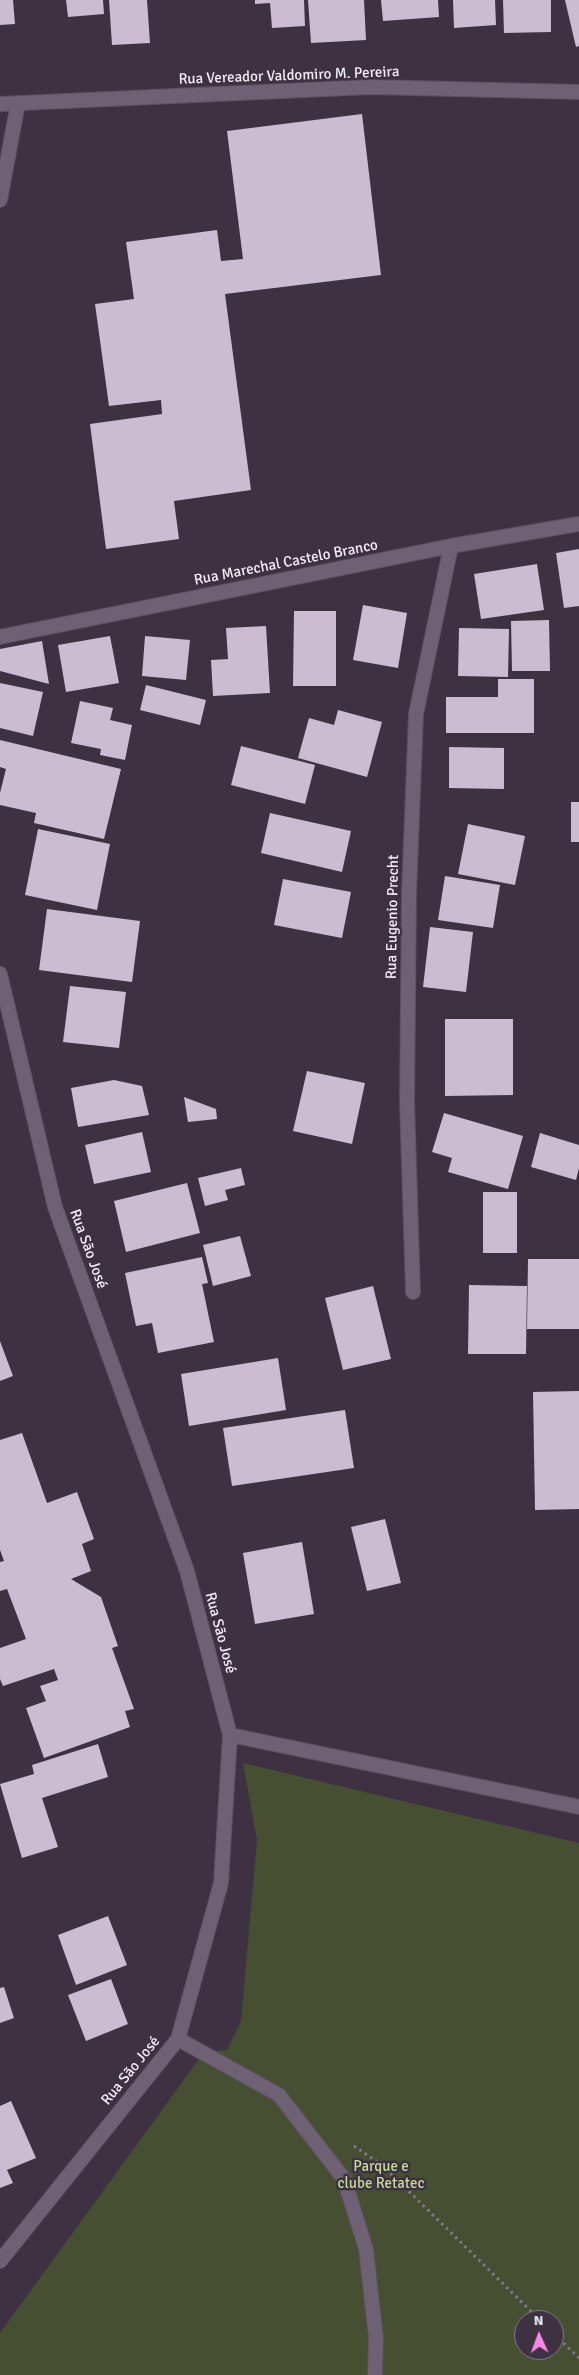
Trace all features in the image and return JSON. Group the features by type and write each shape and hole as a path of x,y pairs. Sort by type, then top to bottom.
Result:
{"street":[{"name":"Rua Vereador Valdomiro M. Pereira","path":"0,104 370,88 579,92"},
{"path":"0,200 18,103"},
{"name":"Rua Marechal Castelo Branco","path":"0,637 451,546 579,524"},
{"name":"Rua Eugenio Precht","path":"413,1292 407,1102 409,893 416,714 451,546"},
{"name":"Rua São José","path":"0,974 55,1206 187,1571 230,1735 221,1883 178,2038 0,2260"},
{"path":"230,1735 579,1807"},
{"path":"178,2038 279,2095 344,2180 366,2249 376,2338 375,2375"}],"path":[{"path":"350,2144 382,2166 530,2310"},
{"path":"564,2344 579,2358"}],"green space":[{"name":"Parque e clube Retatec","path":"243,1763 579,1843 579,2375 0,2375 0,2333 204,2052 227,2050 241,2021 257,1840"}],"building":[{"path":"0,0 13,0 15,24 0,25"},
{"path":"66,0 103,0 104,14 68,17"},
{"path":"109,0 147,0 150,43 112,45"},
{"path":"255,0 304,0 305,26 272,28 270,3 255,4"},
{"path":"308,0 364,0 366,40 311,43"},
{"path":"381,0 438,0 439,17 383,21"},
{"path":"453,0 495,0 496,25 454,28"},
{"path":"503,0 551,0 551,32 504,33"},
{"path":"565,0 579,0 579,46 576,47"},
{"path":"362,114 381,275 225,294 251,490 174,501 179,539 106,549 90,424 162,414 161,400 109,406 95,304 134,299 126,242 217,230 221,261 243,259 227,131"},
{"path":"579,549 579,606 564,608 556,553"},
{"path":"537,564 544,610 481,619 474,574"},
{"path":"363,605 407,613 398,668 353,660"},
{"path":"294,611 336,611 336,686 293,686"},
{"path":"549,620 550,671 512,671 511,621"},
{"path":"266,626 270,693 213,696 211,660 228,659 226,628"},
{"path":"459,628 509,629 508,677 458,676"},
{"path":"110,636 119,683 66,692 58,645"},
{"path":"145,636 190,640 186,680 142,676"},
{"path":"42,641 49,684 0,671 0,649"},
{"path":"498,679 534,679 534,733 446,733 446,697 498,697"},
{"path":"0,683 43,692 33,736 0,728"},
{"path":"146,685 206,700 200,725 140,710"},
{"path":"80,701 113,708 110,720 132,725 125,760 100,755 101,749 71,743"},
{"path":"338,710 382,722 367,777 298,758 309,718 334,725"},
{"path":"0,740 121,769 104,839 34,823 36,813 0,805 0,793 6,769 0,767"},
{"path":"241,746 315,765 305,804 231,785"},
{"path":"449,747 504,748 504,789 449,788"},
{"path":"571,802 579,802 579,842 571,842"},
{"path":"270,813 351,831 342,872 261,853"},
{"path":"468,824 525,836 515,885 458,874"},
{"path":"38,829 110,844 97,910 25,895"},
{"path":"445,876 500,885 493,928 438,920"},
{"path":"283,879 351,892 342,938 274,925"},
{"path":"47,909 140,921 132,982 39,970"},
{"path":"430,927 473,932 466,992 423,987"},
{"path":"70,986 126,992 119,1048 63,1042"},
{"path":"445,1019 513,1019 513,1095 445,1096"},
{"path":"307,1071 365,1083 352,1144 293,1131"},
{"path":"114,1080 142,1086 149,1115 78,1127 71,1088"},
{"path":"184,1097 216,1109 217,1119 188,1122"},
{"path":"444,1113 523,1136 508,1189 448,1172 452,1158 432,1152"},
{"path":"142,1132 151,1172 94,1184 85,1145"},
{"path":"540,1133 579,1145 579,1168 576,1180 531,1167"},
{"path":"241,1168 245,1185 225,1190 228,1200 205,1206 198,1178"},
{"path":"187,1183 200,1233 126,1252 114,1201"},
{"path":"483,1192 517,1192 517,1253 483,1253"},
{"path":"240,1236 251,1276 213,1286 203,1245"},
{"path":"202,1257 208,1283 202,1284 214,1342 158,1353 152,1323 136,1326 125,1273"},
{"path":"528,1259 579,1259 579,1329 527,1329"},
{"path":"469,1285 527,1286 526,1354 468,1354"},
{"path":"373,1286 391,1359 343,1370 325,1298"},
{"path":"0,1341 13,1376 0,1381"},
{"path":"278,1358 286,1410 189,1426 181,1374"},
{"path":"579,1391 579,1509 535,1510 533,1392"},
{"path":"345,1410 354,1468 232,1486 223,1428"},
{"path":"22,1433 47,1503 77,1492 94,1539 82,1544 91,1571 71,1579 101,1597 118,1646 112,1648 134,1709 125,1711 130,1727 44,1758 26,1708 46,1701 40,1686 58,1680 54,1669 3,1686 0,1679 0,1648 26,1639 7,1589 0,1591 0,1562 4,1561 0,1550 0,1440"},
{"path":"385,1519 401,1583 367,1591 351,1527"},
{"path":"302,1542 314,1614 255,1624 243,1553"},
{"path":"98,1744 108,1777 42,1798 58,1847 22,1858 0,1784 34,1774 32,1765"},
{"path":"108,1916 127,1965 76,1985 58,1935"},
{"path":"111,1979 128,2024 86,2041 68,1995"},
{"path":"4,1987 14,2018 0,2023 0,1988"},
{"path":"11,2101 36,2158 7,2170 13,2183 0,2188 0,2106"}]}
